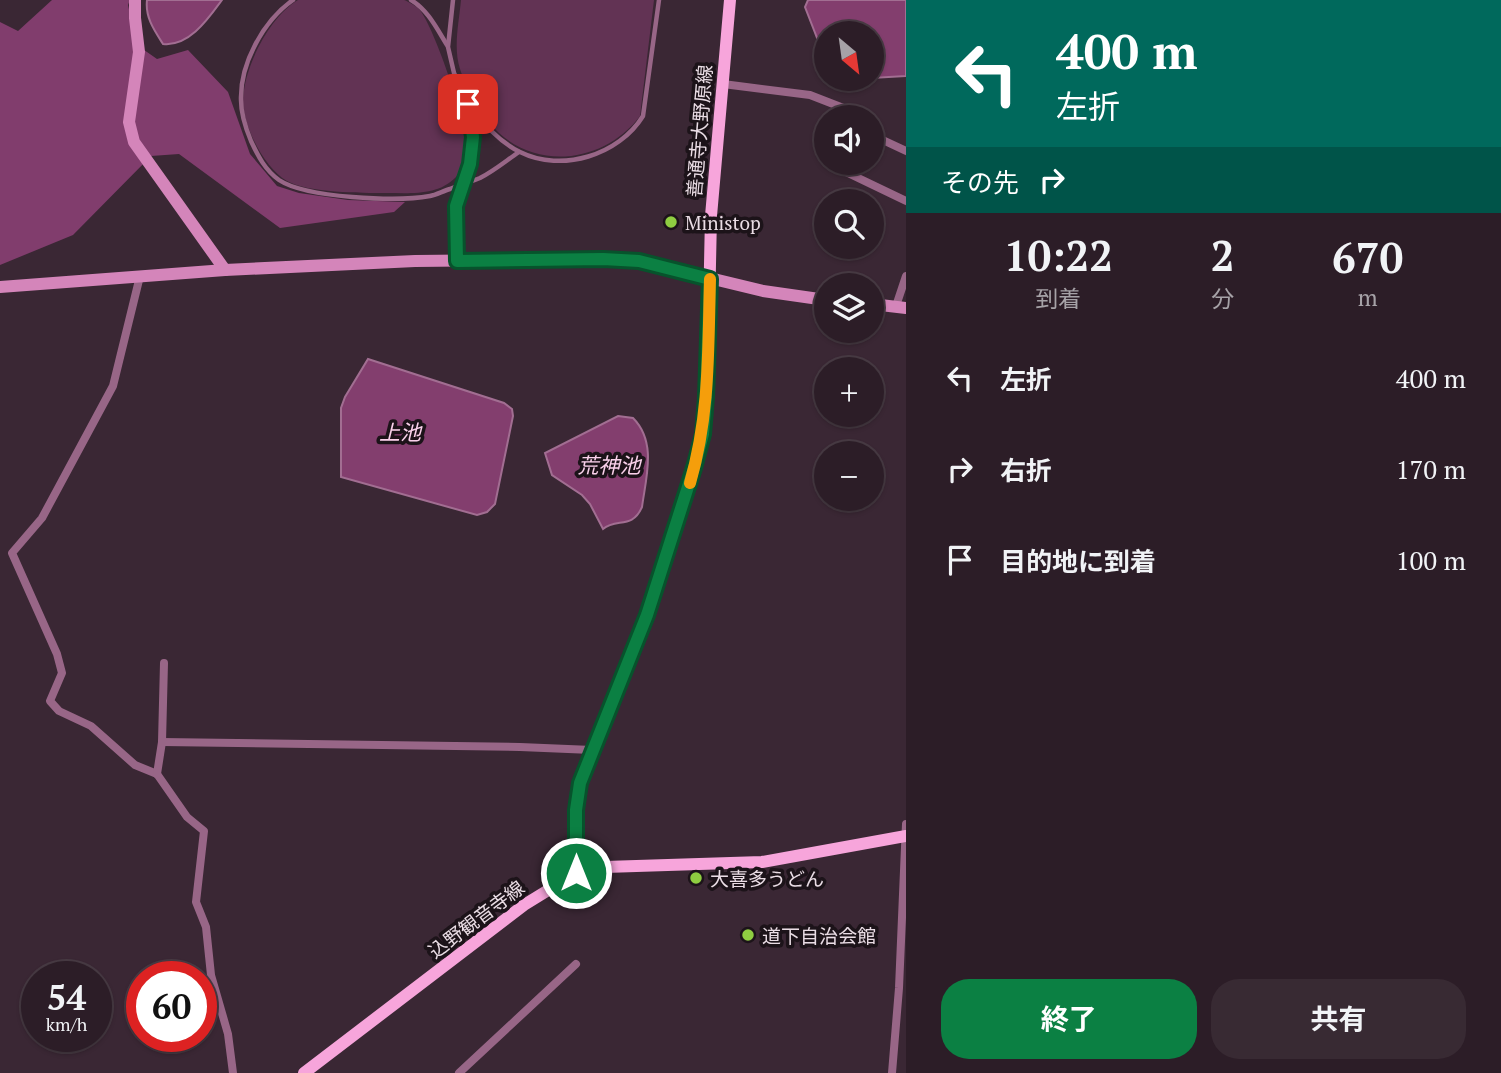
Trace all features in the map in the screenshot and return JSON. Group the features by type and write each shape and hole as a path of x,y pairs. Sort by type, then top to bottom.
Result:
{"main road":[{"name":"善通寺大野原線","path":"576,873 576,810 580,783 647,615 703,434 708,360 711,216 730,0"},
{"name":"込野観音寺線","path":"304,1073 524,905 576,873 605,867 679,867 762,862 906,836"}],"street":[{"path":"135,0 139,52 129,122 130,132 225,270"},
{"path":"723,84 810,95 836,105"},
{"path":"884,140 906,150"},
{"path":"851,175 906,201"},
{"path":"0,287 225,270 457,261 603,259 639,261 763,291 814,298"},
{"path":"140,276 113,386 42,518 12,553 57,653 62,673 50,701 60,711 91,726 135,765 157,774 187,817 204,831 196,902 206,927 211,975 228,1034 233,1073"},
{"path":"901,307 906,276"},
{"path":"157,774 162,742 164,663"},
{"path":"162,742 592,750"},
{"path":"892,1073 902,989 906,824"},
{"path":"458,1073 576,964"}],"lane":[{"path":"293,0 281,8 270,22 250,56 241,101 246,129 256,152 267,170 279,180 294,188 342,196 431,196 481,177 519,152"},
{"path":"411,0 420,5 448,47 454,73 468,104 483,123 519,152 537,158 572,160 608,149 637,126 643,116 659,0"},
{"path":"448,47 453,0"},
{"path":"457,261 456,206 470,164 473,137 468,104"}],"shaded area":[{"path":"52,0 130,0 128,5 137,45 157,59 188,50 228,92 250,154 277,186 299,193 348,200 405,202 394,212 280,228 179,154 151,156 73,235 0,265 0,22 18,31"},
{"path":"298,0 404,0 418,8 440,53 462,119 467,148 464,163 456,177 441,188 414,193 335,192 296,185 271,167 248,125 243,104 244,90 252,61 268,31 287,8"},
{"path":"461,0 654,0 640,116 610,143 573,156 535,153 516,145 499,133 488,120 463,77 457,44"}],"water":[{"path":"147,0 222,0 204,23 189,36 172,44 163,44 149,18"},
{"path":"808,0 906,0 906,76 884,77 884,21 814,21 814,30 805,7"},
{"name":"上池","path":"368,359 504,403 512,409 513,416 495,504 487,512 477,515 341,477 341,408"},
{"name":"荒神池","path":"618,416 633,418 640,427 647,449 647,472 642,507 638,514 629,521 603,529 582,495 552,475 545,453"}],"slow traffic":[{"path":"690,483 703,434 710,279"}],"place":[{"name":"Ministop","path":"671,222"},
{"name":"大喜多うどん","path":"696,878"},
{"name":"道下自治会館","path":"748,935"}],"route":[{"path":"468,104 473,137 470,164 456,206 457,261 639,261 710,279 708,379 703,434 647,615 580,783 576,810 576,873"}]}
